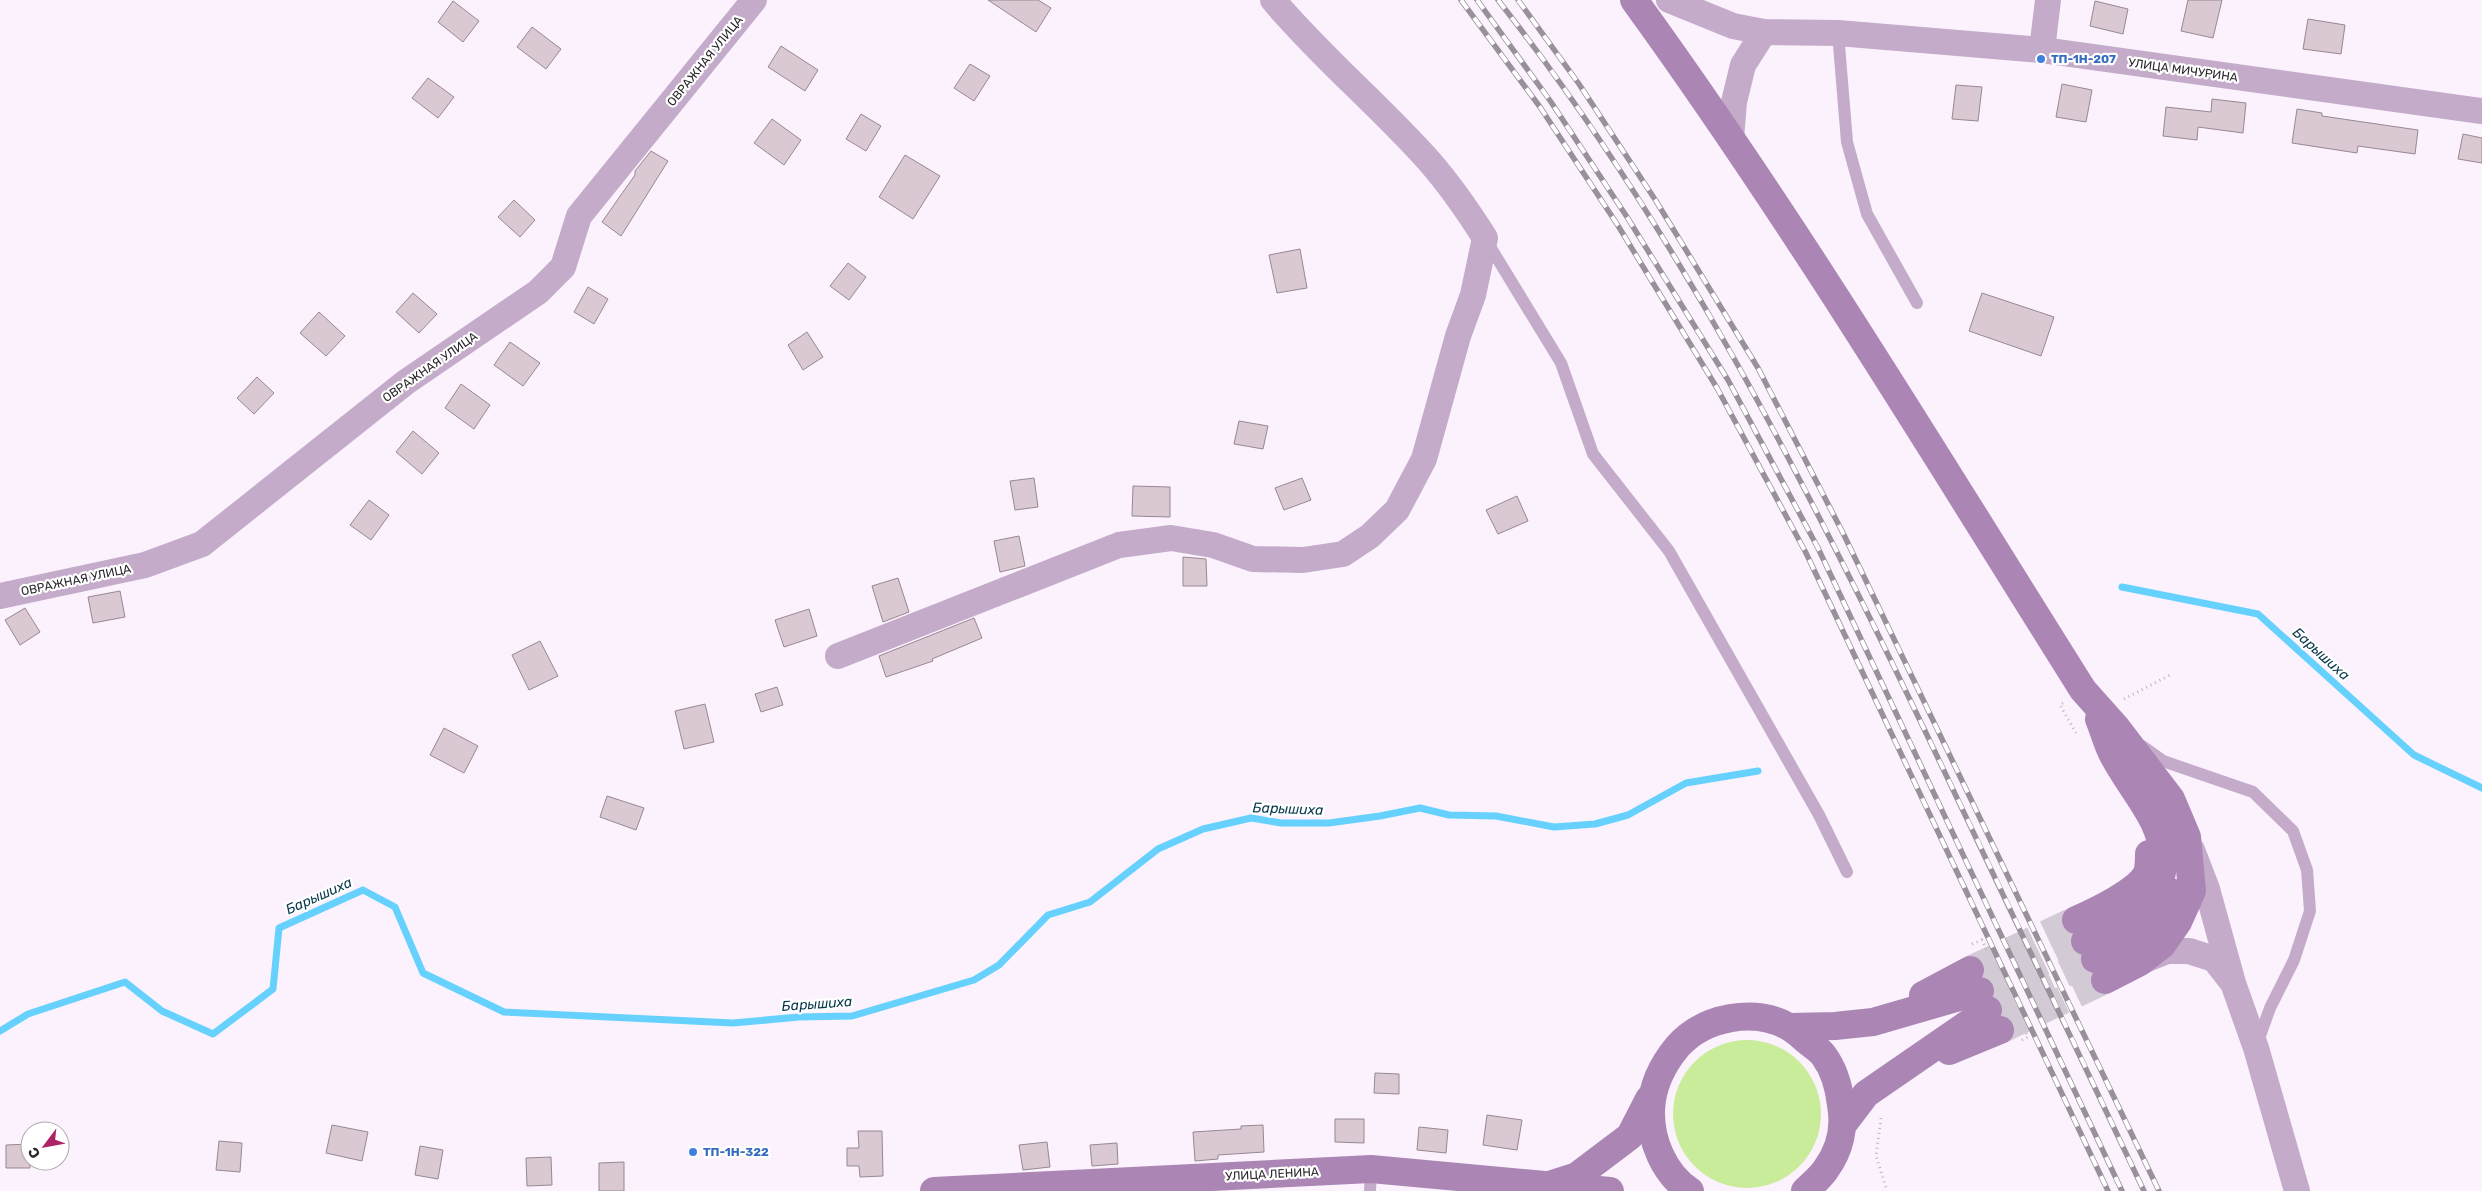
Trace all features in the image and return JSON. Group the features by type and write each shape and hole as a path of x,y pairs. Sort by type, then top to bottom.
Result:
{"main road":[{"path":"1634,0 1731,139 2110,711 2171,799 2187,837 2192,891 2178,922 2162,944 2140,962 2090,950"},
{"path":"2090,950 2118,925 2142,908 2161,882 2163,853 2153,822 2113,754 2110,711"},
{"path":"2090,950 2125,947 2150,927 2171,891 2175,853 2160,804 2110,711"},
{"path":"1790,1027 1835,1026 1873,1022 1984,1000 1900,1072 1866,1094 1842,1132 1826,1169 1805,1191"},
{"path":"1551,1184 1577,1176 1630,1136 1652,1093 1664,1062 1687,1037 1714,1022 1744,1016 1774,1020 1790,1027 1824,1054 1838,1081 1842,1132 1834,1191"},
{"path":"1652,1093 1650,1126 1661,1158 1681,1185 1690,1191"},
{"name":"УЛИЦА ЛЕНИНА","path":"934,1191 1370,1180 1551,1184 1610,1191"}],"street":[{"name":"ОВРАЖНАЯ УЛИЦА","path":"0,596 145,565 202,544 406,382 538,292 563,267 579,216 754,0"},
{"path":"838,656 1119,545 1171,538 1213,545 1253,559 1303,560 1342,554 1370,536 1397,510 1424,459 1458,336 1473,295 1485,238 1461,200 1428,160 1297,29 1273,0"},
{"name":"УЛИЦА МИЧУРИНА","path":"1668,0 1733,26 1764,32 1838,33 2042,50 2482,111"},
{"path":"2042,50 2048,0"},
{"path":"1731,139 1734,102 1743,65 1764,32"},
{"path":"2187,837 2207,889 2232,982 2256,1048 2297,1191"},
{"path":"2140,962 2167,952 2189,951 2214,959 2232,982"}],"lane":[{"path":"1838,33 1847,142 1867,214 1917,303"},
{"path":"1485,238 1561,363 1594,454 1669,551 1819,815 1848,872"},
{"path":"2110,711 2163,761 2254,792 2293,830 2307,870 2310,911 2294,960 2270,1008 2256,1048"}],"path":[{"path":"2110,711 2170,675"},
{"path":"1884,1111 1880,1119 1876,1156 1887,1191"}],"green space":[{"path":"1747,1040 1761,1041 1775,1046 1788,1052 1799,1062 1809,1073 1815,1086 1820,1100 1820,1128 1815,1142 1809,1155 1799,1166 1788,1176 1775,1182 1761,1187 1747,1188 1733,1187 1719,1182 1706,1176 1695,1166 1685,1155 1679,1142 1674,1128 1673,1114 1674,1100 1679,1086 1685,1073 1695,1062 1706,1052 1719,1046 1733,1041"}],"building":[{"path":"988,0 1038,0 1051,8 1036,32"},
{"path":"2188,0 2222,0 2213,38 2181,31"},
{"path":"453,1 479,21 463,42 438,22"},
{"path":"2095,1 2128,9 2123,34 2090,26"},
{"path":"2308,19 2345,25 2341,54 2303,49"},
{"path":"532,27 561,49 546,69 517,47"},
{"path":"781,46 818,70 805,91 768,67"},
{"path":"970,64 990,76 974,101 954,88"},
{"path":"428,78 454,97 438,118 412,98"},
{"path":"2062,84 2092,90 2086,122 2056,117"},
{"path":"1956,85 1982,87 1978,121 1952,119"},
{"path":"2212,99 2246,103 2243,133 2198,127 2197,140 2163,136 2166,107 2211,112"},
{"path":"2297,109 2322,113 2322,116 2418,130 2415,154 2358,146 2357,153 2292,143"},
{"path":"861,114 881,126 866,151 846,139"},
{"path":"772,119 801,140 784,165 754,143"},
{"path":"2463,134 2482,138 2482,163 2458,159"},
{"path":"651,151 668,161 621,236 602,222 635,175 635,171"},
{"path":"905,155 940,176 913,219 879,197"},
{"path":"514,200 535,220 520,237 498,217"},
{"path":"1300,249 1307,288 1277,293 1269,255"},
{"path":"848,263 866,277 849,300 830,286"},
{"path":"588,287 608,299 594,324 574,312"},
{"path":"413,293 437,314 419,333 396,312"},
{"path":"1982,293 2054,317 2041,356 1969,331"},
{"path":"319,312 345,336 326,356 300,333"},
{"path":"807,332 823,357 803,370 788,345"},
{"path":"510,342 540,363 523,386 494,365"},
{"path":"257,377 274,393 254,414 237,398"},
{"path":"461,384 490,405 474,429 445,408"},
{"path":"1239,421 1268,426 1263,449 1234,444"},
{"path":"413,431 439,453 422,474 396,452"},
{"path":"1034,478 1038,507 1015,510 1010,481"},
{"path":"1302,478 1311,500 1284,510 1275,488"},
{"path":"1133,486 1170,487 1170,517 1132,516"},
{"path":"1517,496 1528,521 1498,534 1486,510"},
{"path":"369,500 389,515 371,540 350,525"},
{"path":"1019,536 1025,566 1000,572 994,541"},
{"path":"1183,557 1206,559 1207,586 1183,586"},
{"path":"898,578 909,612 883,622 872,586"},
{"path":"120,591 125,617 93,623 88,597"},
{"path":"25,608 40,632 20,645 5,620"},
{"path":"809,609 817,636 784,647 775,620"},
{"path":"974,618 982,638 932,659 933,661 886,677 879,656"},
{"path":"540,641 558,676 529,690 512,655"},
{"path":"777,687 783,705 761,712 755,694"},
{"path":"705,704 714,742 684,749 675,711"},
{"path":"444,728 478,746 464,773 430,755"},
{"path":"607,796 644,808 636,830 600,817"},
{"path":"1375,1073 1399,1074 1399,1094 1374,1093"},
{"path":"1487,1115 1522,1120 1517,1150 1483,1145"},
{"path":"1335,1119 1364,1119 1364,1143 1335,1142"},
{"path":"332,1125 368,1132 362,1161 326,1153"},
{"path":"1263,1125 1264,1152 1218,1155 1218,1159 1195,1161 1193,1132 1241,1129 1241,1126"},
{"path":"1419,1127 1448,1130 1446,1153 1417,1150"},
{"path":"858,1131 882,1131 883,1176 860,1177 859,1166 847,1166 847,1148 859,1148"},
{"path":"219,1141 242,1143 240,1172 216,1170"},
{"path":"1047,1142 1050,1167 1023,1170 1019,1145"},
{"path":"1117,1143 1118,1164 1092,1166 1090,1145"},
{"path":"20,1144 20,1168 6,1168 6,1145"},
{"path":"420,1146 443,1150 438,1179 415,1175"},
{"path":"551,1157 552,1185 527,1186 526,1158"},
{"path":"624,1162 624,1191 599,1191 599,1163"}],"waterway":[{"name":"Барышиха","path":"2122,587 2258,614 2414,755 2482,788"},
{"name":"Барышиха","path":"0,1031 28,1014 125,982 162,1011 213,1034 273,989 279,928 363,890 395,907 423,973 504,1012 733,1023 799,1017 852,1016 974,980 999,965 1048,915 1090,902 1158,849 1203,829 1251,818 1281,823 1329,823 1420,808 1449,815 1496,816 1554,827 1595,824 1628,815 1686,783 1758,771"}],"tunnel":[{"path":"1970,970 2076,920"},
{"path":"1980,991 2085,941"},
{"path":"1988,1010 2095,959"},
{"path":"2000,1030 2105,980"}],"railway":[{"path":"1461,0 1540,107 1617,224 1717,388 1806,553 2108,1191"},
{"path":"1477,0 1551,102 1627,217 1728,380 1818,548 2122,1191"},
{"path":"1498,0 1562,85 1622,173 1679,263 1784,449 1833,544 1982,849 2144,1191"},
{"path":"1518,0 1579,84 1656,201 1758,368 1844,535 2159,1191"}],"place":[{"name":"ТП-1Н-207","path":"2041,59"},
{"name":"ТП-1Н-322","path":"693,1152"}]}
